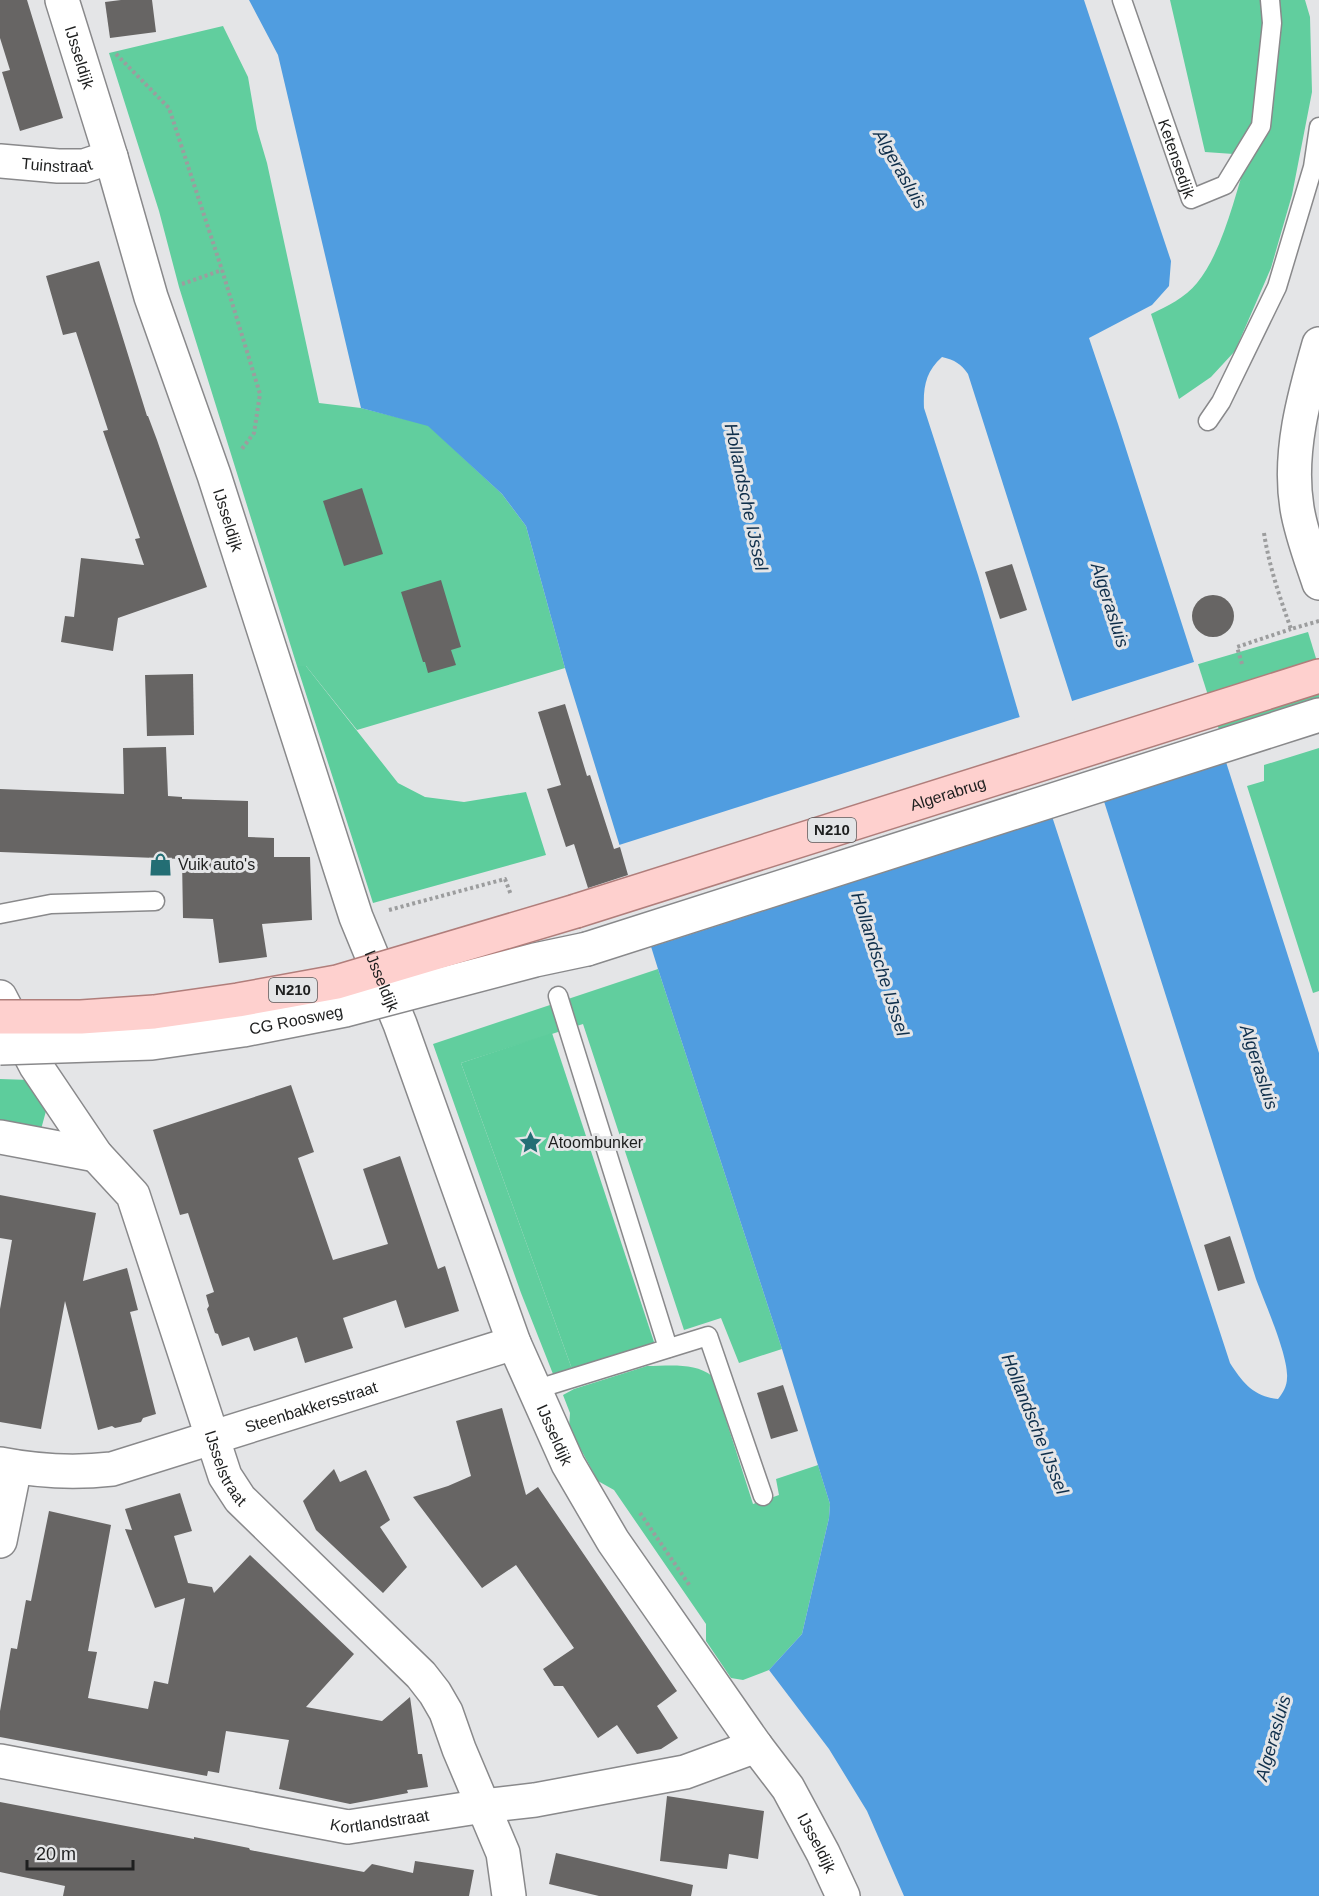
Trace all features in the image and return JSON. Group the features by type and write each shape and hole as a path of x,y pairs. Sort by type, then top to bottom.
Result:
{"main road":[{"name":"Algerabrug","path":"576,911 1319,676"},
{"name":"CG Roosweg","path":"0,1017 81,1017 154,1012 338,982 576,911"}],"street":[{"name":"IJsseldijk","path":"62,0 111,157 151,297 214,475 356,917 400,1024 514,1343 568,1464 614,1541 756,1746 788,1788 843,1896"},
{"name":"Tuinstraat","path":"0,161 84,166 111,157"},
{"path":"1319,344 1302,401 1294,470 1297,508 1319,583"},
{"name":"CG Roosweg","path":"0,1048 152,1043 243,1030 345,1010 535,960 587,949 1319,715"},
{"name":"IJsselstraat","path":"0,997 36,1066 96,1155 133,1195 225,1476 240,1499 421,1675 435,1693 446,1712 459,1749 503,1853 509,1896"},
{"path":"0,1137 96,1155"},
{"name":"Steenbakkersstraat","path":"7,1466 90,1472 112,1469 514,1343"},
{"path":"0,1541 7,1466"},
{"name":"Kortlandstraat","path":"0,1761 348,1827 535,1800 685,1772 756,1746"}],"lane":[{"name":"Ketensedijk","path":"1122,0 1191,199 1225,185 1260,126 1272,23 1270,0"},
{"path":"1208,421 1221,402 1277,287 1313,167 1319,127"},
{"path":"0,914 51,904 155,901"},
{"path":"558,996 668,1348"},
{"path":"534,1390 708,1336 763,1496"}],"path":[{"path":"116,54 169,108 260,394 254,433 234,457 214,475"},
{"path":"183,284 222,270"},
{"path":"1242,665 1237,647 1291,628"},
{"path":"356,917 505,879 513,903"},
{"path":"638,1510 695,1593"}],"green space":[{"path":"1170,0 1305,0 1310,17 1312,92 1292,195 1271,268 1235,351 1211,377 1179,399 1151,314 1187,293 1206,270 1221,239 1248,155 1205,152"},
{"path":"223,26 248,77 257,129 267,163 319,403 361,408 428,425 502,494 526,526 565,668 357,730 306,666 297,666 109,53"},
{"path":"1308,632 1319,668 1319,726 1226,760 1195,665"},
{"path":"297,666 306,666 398,783 425,797 464,802 526,792 546,855 373,903"},
{"path":"1319,748 1319,991 1313,993 1247,786 1264,781 1264,765"},
{"path":"658,969 782,1349 739,1363 721,1318 684,1330 583,1024 461,1063 572,1369 553,1374 521,1293 433,1044"},
{"path":"552,1033 655,1345 572,1369 461,1063"},
{"path":"0,1079 30,1080 46,1111 40,1133 0,1132"},
{"path":"647,1366 690,1367 712,1376 753,1504 779,1495 776,1479 818,1465 830,1504 829,1518 802,1634 769,1670 743,1680 731,1678 706,1641 706,1624 614,1490 598,1481 569,1428 570,1413 563,1395 574,1389"}],"water":[{"path":"249,0 1084,0 1171,261 1169,286 1152,305 1089,338 1319,1053 1319,1896 904,1896 867,1811 829,1749 769,1670 802,1634 829,1518 830,1504 658,969 565,668 526,526 502,494 428,426 361,408 278,55","holes":["942,357 957,363 968,374 1256,1279 1280,1343 1287,1378 1278,1399 1255,1392 1230,1363 1020,718 978,575 924,408 925,386 929,374"]}],"pier":[{"path":"1197,661 1229,761 1101,802 1069,702"},
{"path":"1023,716 1055,817 648,948 616,846"}],"building":[{"path":"0,0 27,0 63,118 20,131 2,72 10,70 0,38"},
{"path":"152,0 156,32 110,38 105,2"},
{"path":"99,261 147,416 207,587 118,618 113,651 61,642 65,616 74,617 81,558 144,565 135,539 140,538 103,431 108,430 76,332 63,335 46,276"},
{"path":"362,488 383,554 344,566 323,501"},
{"path":"1012,564 1027,610 1000,619 985,572"},
{"path":"441,580 461,647 451,650 456,665 428,673 401,592"},
{"path":"1213,595 1221,596 1228,601 1233,608 1233,624 1228,631 1221,636 1213,637 1205,636 1198,631 1193,624 1192,616 1193,608 1198,601 1205,596"},
{"path":"193,674 194,735 147,736 145,675"},
{"path":"565,704 587,776 590,775 614,849 620,847 628,875 588,888 574,844 566,847 547,789 561,785 538,712"},
{"path":"166,747 168,796 182,797 182,799 248,801 248,837 274,838 274,857 310,857 312,920 262,924 267,957 219,963 213,919 183,918 182,859 0,852 0,789 124,794 123,748"},
{"path":"291,1085 314,1152 298,1158 333,1260 388,1244 363,1169 400,1156 438,1269 445,1266 459,1311 405,1328 396,1300 343,1318 353,1348 305,1363 297,1337 254,1351 249,1337 222,1346 207,1309 209,1306 206,1295 214,1292 188,1213 180,1215 153,1130"},
{"path":"0,1195 96,1213 83,1281 127,1268 138,1310 130,1312 156,1414 143,1418 141,1422 98,1430 65,1301 41,1429 0,1422 0,1309 12,1240 0,1238"},
{"path":"1230,1236 1245,1283 1218,1291 1204,1245"},
{"path":"783,1385 798,1431 771,1439 757,1393"},
{"path":"502,1408 526,1495 538,1487 677,1691 657,1706 678,1738 661,1749 637,1754 617,1725 598,1738 563,1686 554,1686 543,1669 574,1648 516,1565 482,1588 413,1497 471,1476 456,1421"},
{"path":"334,1469 340,1482 366,1470 390,1520 380,1527 407,1567 383,1593 316,1530 303,1501"},
{"path":"180,1493 192,1531 174,1536 188,1583 212,1587 214,1593 250,1555 354,1654 306,1707 382,1721 410,1697 418,1754 422,1754 428,1787 350,1804 279,1789 289,1740 226,1731 219,1773 208,1771 207,1776 0,1737 0,1711 11,1648 17,1649 26,1600 31,1601 49,1511 111,1525 88,1651 97,1652 88,1698 148,1709 154,1681 168,1684 185,1598 155,1608 125,1529 132,1530 125,1509"},
{"path":"667,1796 764,1811 758,1859 729,1854 727,1869 660,1861"},
{"path":"0,1802 194,1839 194,1837 364,1872 372,1864 413,1873 415,1861 474,1870 469,1896 63,1896 65,1886 0,1872"},
{"path":"556,1853 693,1885 691,1896 599,1896 549,1884"}],"place":[{"name":"Vuik auto's","path":"160,864"},
{"name":"Atoombunker","path":"530,1142"}],"water label":[{"name":"Algerasluis","path":"900,169"},
{"name":"Hollandsche IJssel","path":"746,497"},
{"name":"Algerasluis","path":"1110,605"},
{"name":"Hollandsche IJssel","path":"880,964"},
{"name":"Algerasluis","path":"1259,1067"},
{"name":"Hollandsche IJssel","path":"1035,1424"},
{"name":"Algerasluis","path":"1273,1738"}]}
